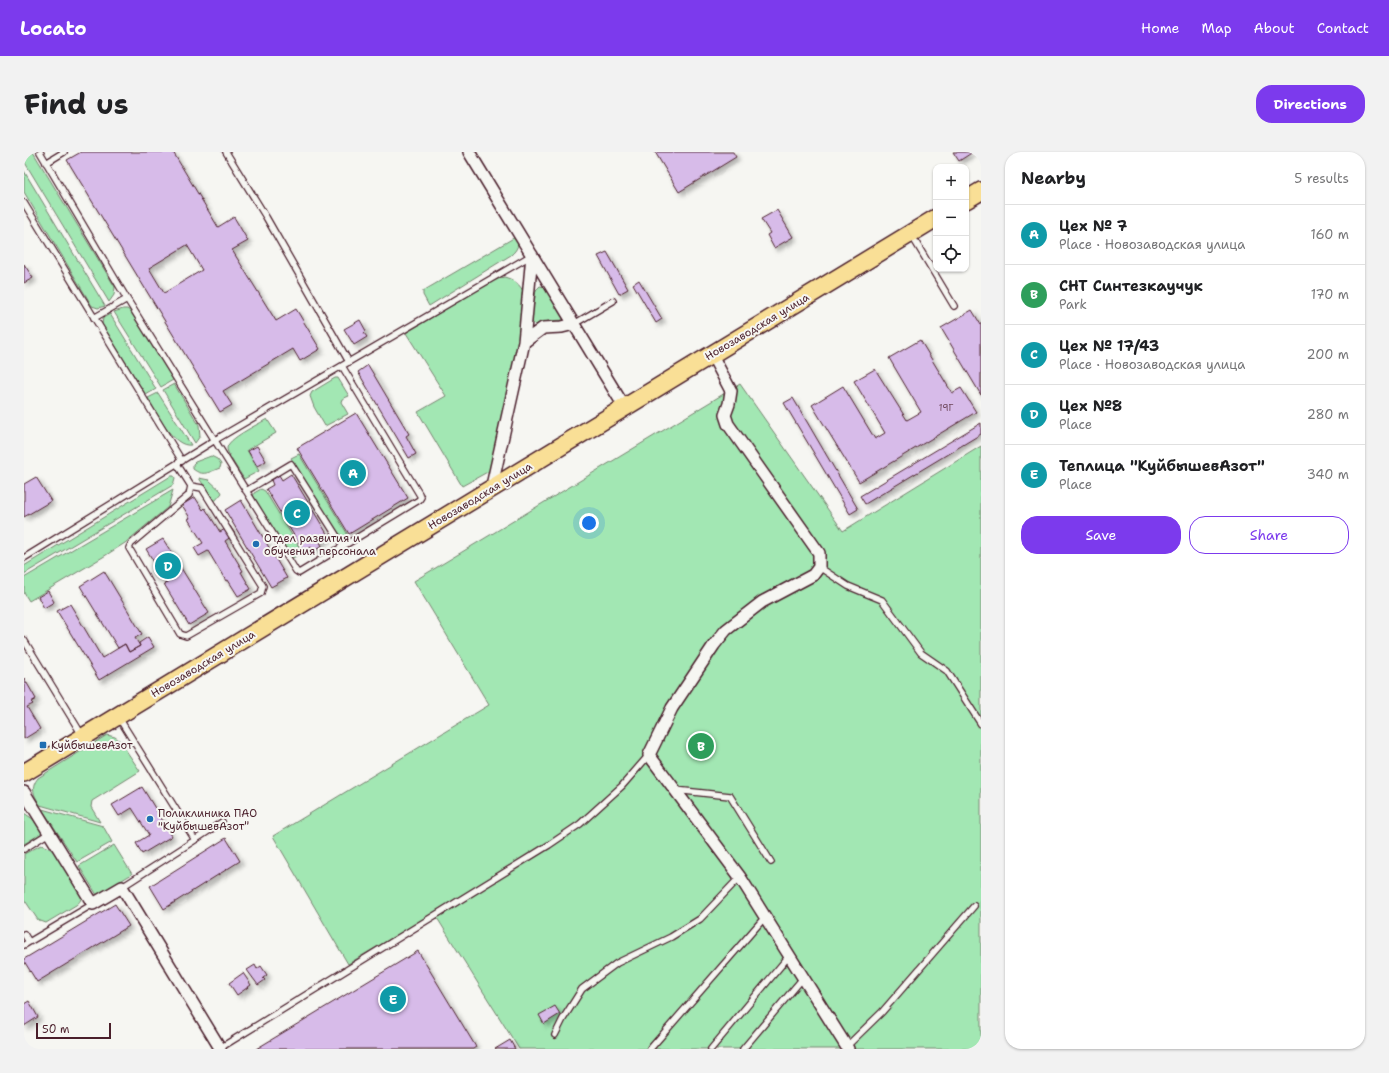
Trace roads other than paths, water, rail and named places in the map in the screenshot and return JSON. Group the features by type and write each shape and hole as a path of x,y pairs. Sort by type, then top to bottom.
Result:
{"main road":[{"path":"969,198 981,190"},
{"name":"Новозаводская улица","path":"24,773 933,220"}],"street":[{"path":"469,152 625,408"},
{"path":"491,490 524,342 532,255"},
{"path":"524,342 542,328 562,327 574,324"},
{"path":"712,355 731,391 729,404 725,415 728,424 819,553 819,567 813,575 762,602 726,630 714,645 672,708 649,756 740,877 846,1048"},
{"path":"24,792 93,904 122,887 221,1048"}],"lane":[{"path":"40,152 127,299 296,571 299,573 419,500 421,497 342,366"},
{"path":"46,163 64,152"},
{"path":"226,152 266,217 349,362"},
{"path":"24,202 180,462 191,486 189,495 131,544 129,548 180,634 186,636 261,593 263,586 202,488 191,486"},
{"path":"911,234 954,306"},
{"path":"24,558 215,440 532,255"},
{"path":"94,318 127,299"},
{"path":"574,324 613,301"},
{"path":"246,491 291,464 343,546"},
{"path":"819,567 848,586 882,600 921,653 947,671 981,724"},
{"path":"24,640 83,737"},
{"path":"118,716 194,840"},
{"path":"221,1048 574,828 622,786 649,756"},
{"path":"675,790 730,796 771,862"},
{"path":"122,887 222,822"},
{"path":"24,849 49,833"},
{"path":"555,1035 562,1019 582,989 617,963 671,938 700,919 740,877"},
{"path":"24,934 26,943 93,904"},
{"path":"846,1048 882,1012 974,906"},
{"path":"650,1049 765,918"},
{"path":"711,1049 789,956"},
{"path":"743,1049 803,978"}],"place":[{"name":"Цех № 7","path":"353,473"},
{"name":"Цех № 17/43","path":"297,513"},
{"name":"Отдел развития и обучения персонала","path":"256,544"},
{"name":"Цех №8","path":"168,566"},
{"name":"КуйбышевАзот","path":"43,745"},
{"name":"СНТ Синтезкаучук","path":"701,746"},
{"name":"Поликлиника ПАО \"КуйбышевАзот\"","path":"150,819"},
{"name":"Теплица \"КуйбышевАзот\"","path":"393,999"}]}
